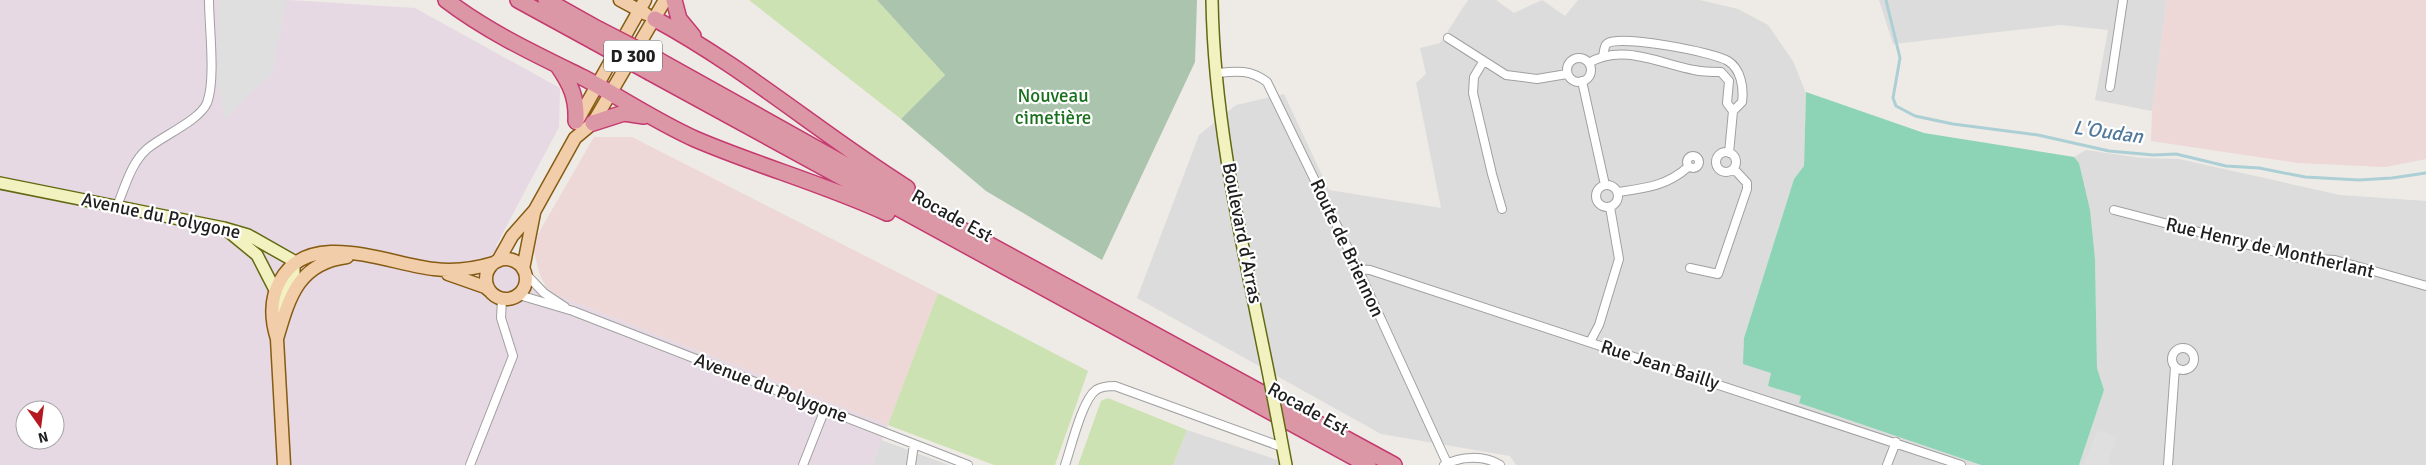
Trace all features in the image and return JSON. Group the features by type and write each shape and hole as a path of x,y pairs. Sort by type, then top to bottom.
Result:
{"highway":[{"path":"446,0 468,17 496,34 604,89 650,118 738,156 820,184 893,216 915,218"},
{"name":"Rocade Est","path":"518,0 596,35 954,226 1394,465"},
{"name":"Rocade Est","path":"546,0 596,35"},
{"path":"674,0 679,20 710,50"},
{"path":"655,19 710,50 863,161 945,213 954,226"},
{"path":"557,65 571,85 576,97 576,121"},
{"name":"Rocade Est","path":"655,67 915,218 1368,465"},
{"path":"593,123 624,113 650,118"}],"main road":[{"path":"620,0 642,5 655,19"},
{"name":"D 300","path":"604,89 655,19 665,0"},
{"name":"Boulevard d'Arras","path":"1212,0 1221,122 1286,465"},
{"name":"D 300","path":"604,89 642,5"},
{"path":"575,138 576,121 604,89"},
{"path":"496,295 486,279 487,272 496,262 512,236 534,210 575,138 593,123 604,89"},
{"name":"Avenue du Polygone","path":"0,183 224,228 248,235 294,261"},
{"path":"274,290 294,261 329,252 349,251 365,256 434,269 474,282 496,295 508,299 519,295 525,287 524,271 534,210"},
{"path":"224,228 256,256 274,290 273,326 278,340"},
{"path":"278,340 287,306 295,288 312,268 331,260 365,256"},
{"path":"284,465 278,340 281,303 294,275 294,261"},
{"path":"434,269 469,270 496,262 514,261 524,271"}],"street":[{"path":"117,206 134,165 146,149 196,115 206,104 210,86 209,0"},
{"path":"2110,87 2123,0"},
{"path":"1448,38 1483,62 1506,74 1527,78 1567,74"},
{"path":"1603,57 1608,43 1640,41 1714,54 1729,61 1738,70 1743,96 1742,102 1734,111 1729,153"},
{"path":"1589,63 1603,57 1634,56 1659,59 1695,70 1721,72 1729,81 1727,103 1734,111"},
{"path":"1567,74 1568,65 1573,59 1582,58 1589,63"},
{"path":"1483,62 1474,77 1474,93 1492,174 1502,209"},
{"path":"1567,74 1573,80 1582,81 1589,76 1589,63"},
{"name":"Route de Briennon","path":"1216,73 1243,70 1257,75 1267,82 1358,269 1446,464"},
{"path":"1582,81 1605,185"},
{"path":"1618,192 1651,188 1668,182 1688,167 1695,169 1699,162 1716,161 1722,154 1729,153 1735,158 1734,169 1746,183 1747,189 1718,274 1690,268"},
{"path":"1716,161 1717,167 1723,172 1734,169"},
{"path":"1605,185 1612,185 1618,192 1618,201 1610,207 1601,206 1596,198 1598,189 1605,185"},
{"path":"1590,342 1599,325 1619,259 1610,207"},
{"name":"Rue Henry de Montherlant","path":"2114,210 2298,258 2335,260 2426,286"},
{"name":"Rue Jean Bailly","path":"1358,269 1370,270 1961,465"},
{"name":"Avenue du Polygone","path":"524,271 544,293 573,311"},
{"path":"470,465 513,356 496,295"},
{"name":"Avenue du Polygone","path":"519,295 573,311 968,465"},
{"path":"2168,465 2175,367"},
{"path":"1065,465 1088,399 1096,390 1115,386 1282,447"},
{"path":"803,465 825,409"},
{"path":"1887,465 1896,442"},
{"path":"910,465 914,444"},
{"path":"1446,464 1471,458 1484,459 1500,465"}],"shaded area":[{"path":"0,0 289,0 415,8 560,88 559,127 496,246 556,295 888,425 872,465 0,465"},
{"path":"219,0 287,0 272,74 225,119 218,83"},
{"path":"1468,0 1496,0 1514,13 1542,0 1565,16 1578,0 1700,0 1738,9 1768,25 1793,61 1806,93 1804,167 1794,179 1744,338 1771,373 1770,378 1801,396 1799,403 1981,465 1516,465 1510,456 1381,434 1137,298 1199,135 1236,105 1284,94 1329,190 1441,208 1416,83 1426,74 1420,48 1440,43"},
{"path":"1879,0 2167,0 2152,111 2095,100 2108,30 2061,25 1893,44"},
{"path":"2167,0 2426,0 2426,159 2385,167 2298,163 2151,141 2152,111"},
{"path":"594,137 632,137 938,293 888,425 556,295 546,287 540,275 534,252 538,234"},
{"path":"2086,150 2141,158 2179,159 2340,195 2426,201 2426,465 2079,465 2104,390 2097,368 2095,259 2079,163 2074,157"},
{"path":"1187,430 1293,465 1173,465"},
{"path":"2097,430 2116,437 2107,465 2084,465"},
{"path":"881,440 949,465 872,465"}],"green space":[{"path":"749,0 877,0 945,75 901,119"},
{"name":"Nouveau cimetière","path":"877,0 1197,0 1195,62 1102,260 986,191 901,119 945,75"},
{"path":"1806,92 1924,133 2074,157 2079,163 2090,210 2095,259 2097,368 2104,390 2079,465 1981,465 1799,403 1801,396 1768,386 1771,373 1743,364 1744,338 1794,179 1804,166"},
{"path":"938,293 1088,371 1055,465 994,465 888,425"},
{"path":"1108,398 1187,430 1173,465 1078,465 1101,401"}],"waterway":[{"name":"L'Oudan","path":"1886,0 1900,58 1893,98 1896,106 1915,116 1953,124 2038,135 2109,151 2154,155 2176,154 2226,166 2259,168 2305,177 2359,180 2426,173"}]}
